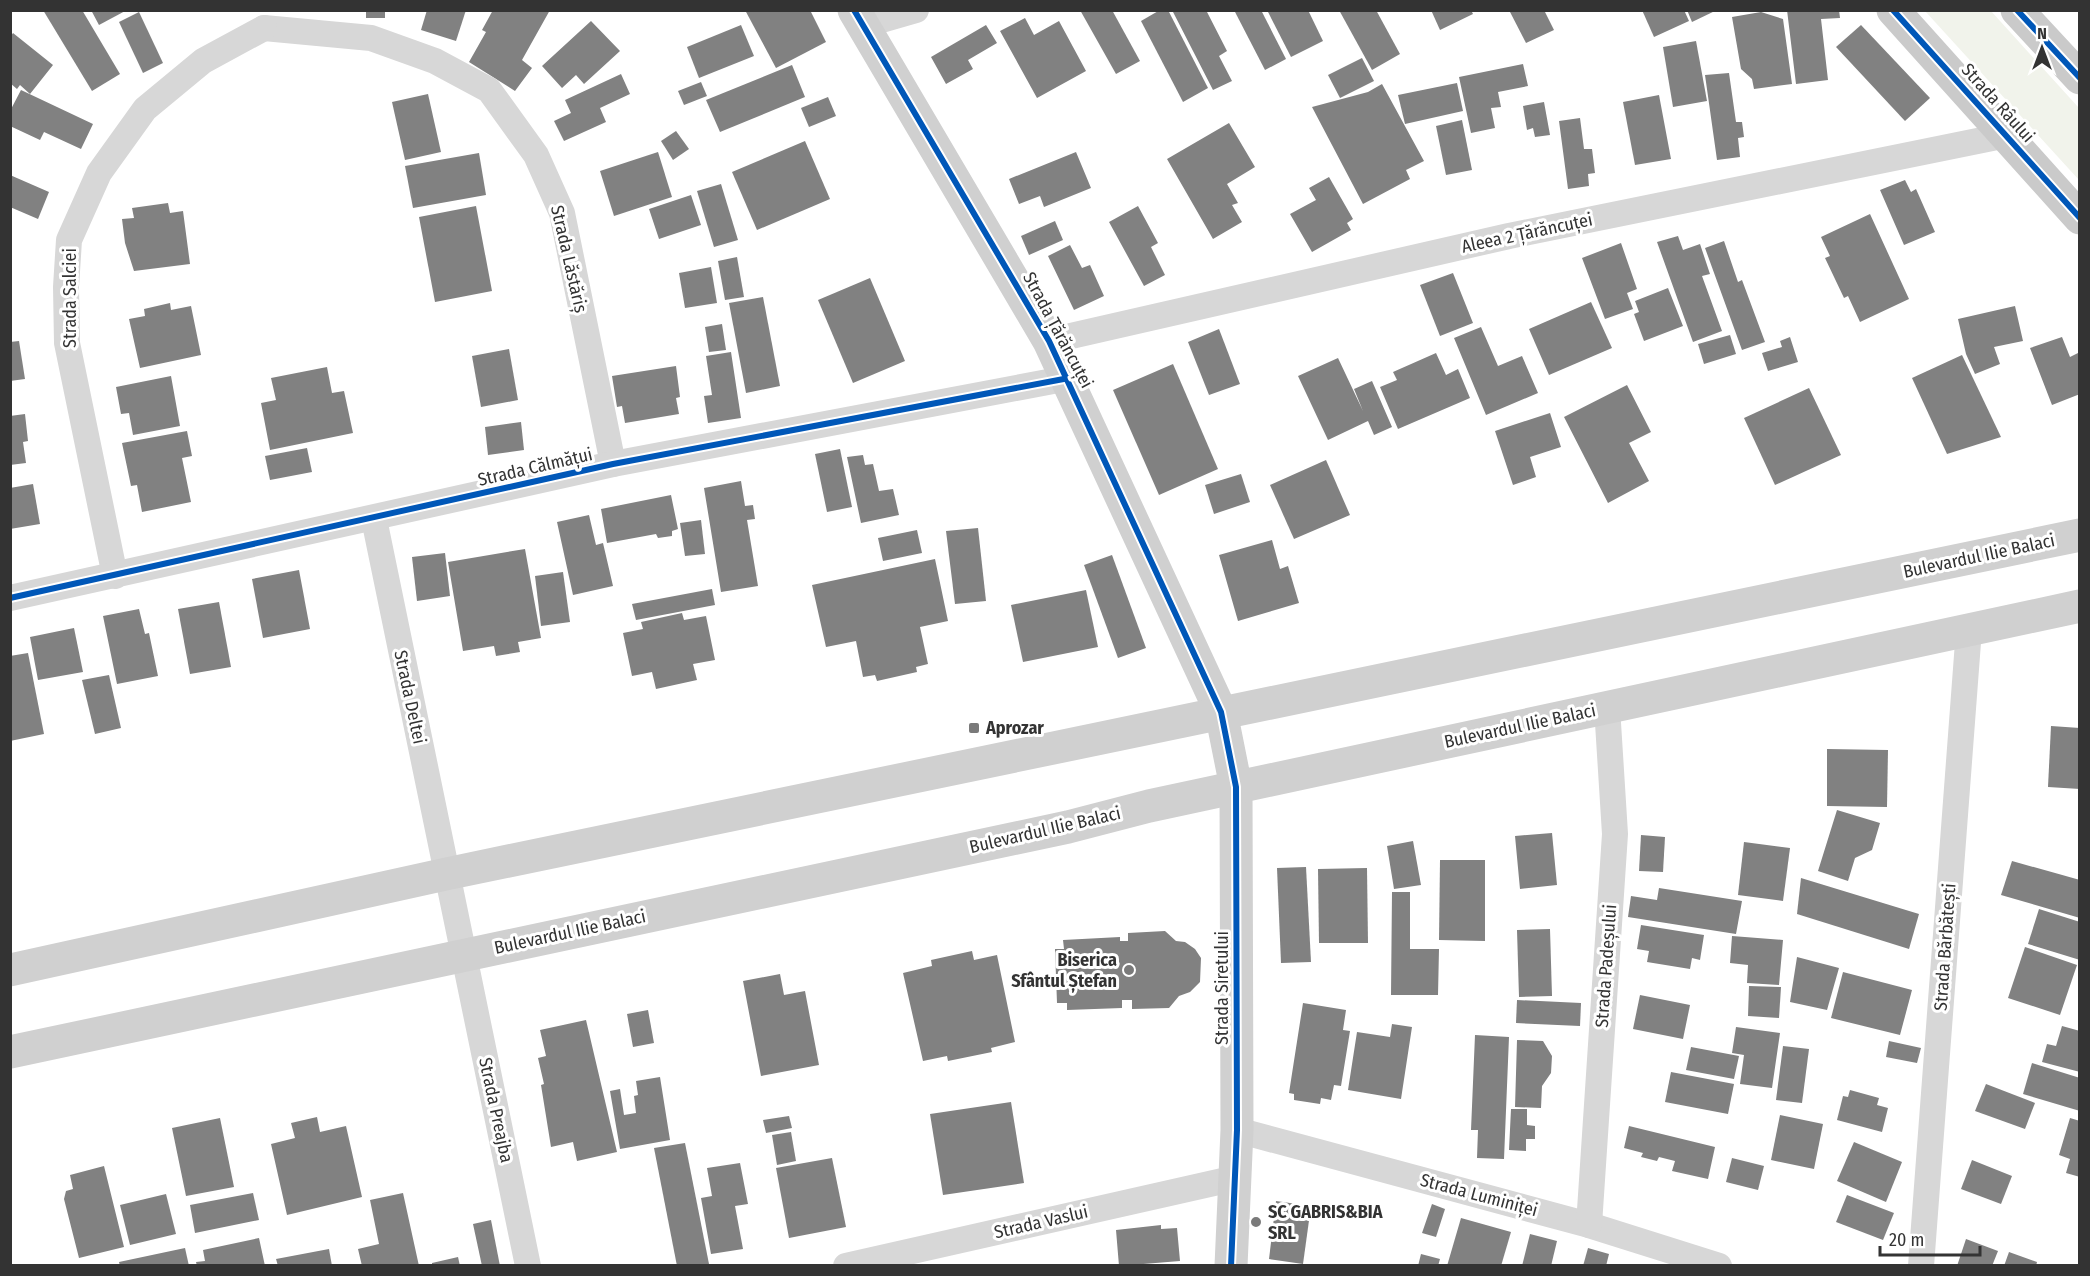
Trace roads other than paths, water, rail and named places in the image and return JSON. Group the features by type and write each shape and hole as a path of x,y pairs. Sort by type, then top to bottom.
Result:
{"main road":[{"name":"Strada Râului","path":"1893,10 2079,218"},
{"path":"2017,10 2079,78"},
{"name":"Strada Țărăncuței","path":"859,18 1069,378 1221,711"},
{"name":"Bulevardul Ilie Balaci","path":"10,970 446,874 1221,711 2079,536"},
{"name":"Bulevardul Ilie Balaci","path":"10,1052 1056,830 1236,788 2079,606"},
{"name":"Strada Siretului","path":"1221,711 1236,788 1237,1130 1231,1266"}],"street":[{"path":"859,18 916,10"},
{"name":"Strada Lăstăriș","path":"262,19 371,38 435,61 489,90 536,155 562,213 613,464"},
{"name":"Strada Salciei","path":"115,576 67,343 66,287 69,240 99,172 146,109 203,61 262,19"},
{"name":"Aleea 2 Țărăncuței","path":"1049,341 1509,236 2007,135"},
{"name":"Strada Călmățui","path":"10,598 374,519 613,464 1069,378"},
{"name":"Strada Deltei","path":"374,519 464,954"},
{"name":"Strada Bărbătești","path":"1921,1266 1969,629"},
{"name":"Strada Padeșului","path":"1589,1225 1615,834 1607,707"},
{"name":"Strada Preajba","path":"464,954 528,1266"},
{"name":"Strada Luminiței","path":"1237,1130 1589,1225 1719,1266"},
{"name":"Strada Vaslui","path":"846,1266 1236,1178"}],"place":[{"name":"Aprozar","path":"974,728"},
{"name":"Biserica Sfântul Ștefan","path":"1129,970"},
{"name":"SC GABRIS&BIA SRL","path":"1256,1222"}]}
